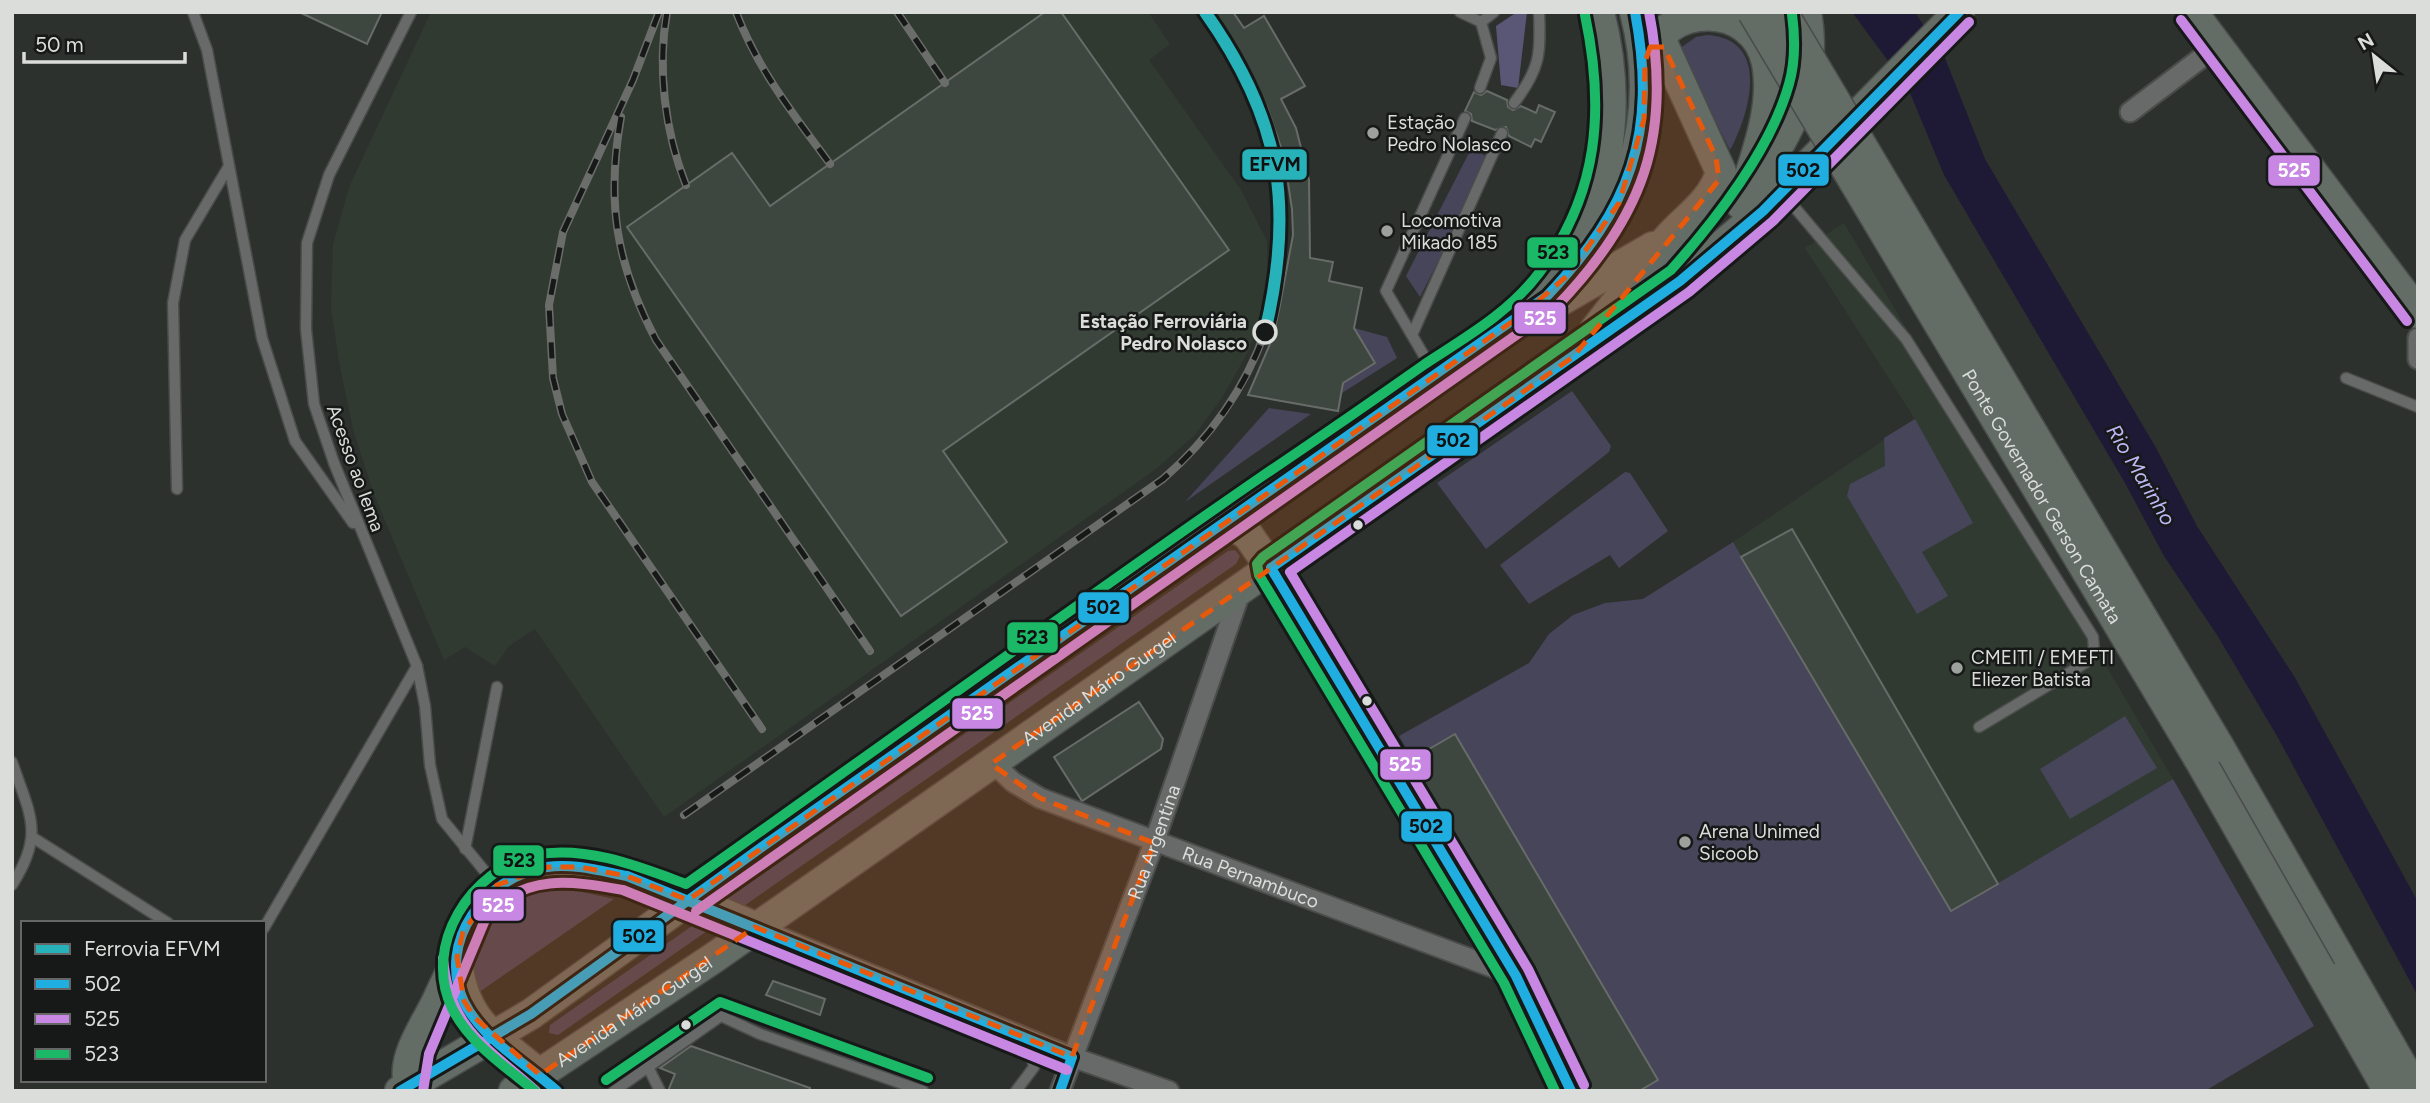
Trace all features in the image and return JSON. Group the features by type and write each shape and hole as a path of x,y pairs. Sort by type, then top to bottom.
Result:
{"main road":[{"path":"1523,314 1550,284 1576,244 1600,186 1609,146 1613,96 1611,68 1599,12"},
{"path":"407,1090 495,1037 1224,520 1523,314 1575,268 1604,229 1619,203 1640,138 1646,90 1647,54 1635,12"},
{"name":"Ponte Governador Gerson Camata","path":"1753,12 2194,750 2389,1091"},
{"name":"Ponte Governador Gerson Camata","path":"1783,12 2219,747 2416,1091"},
{"path":"1680,281 1716,242 1784,140 1803,97 1810,51 1806,12"},
{"path":"1680,281 1782,192 1959,12"},
{"path":"2192,12 2418,313"},
{"path":"1647,54 1666,27 1678,20 1704,13 1716,14 1740,23 1757,40 1767,63 1767,97 1758,149 1741,204"},
{"path":"1573,357 1671,235 1703,204 1715,188 1721,172 1664,47 1647,54"},
{"path":"1496,332 1568,299 1671,235"},
{"name":"Avenida Mário Gurgel","path":"514,1091 548,1083 755,927 1680,281"},
{"path":"1224,520 1248,535 1271,568"},
{"path":"407,1090 413,1047 433,1011 457,957 463,932 476,907 496,885 521,873 548,867 580,867 627,876 755,927"},
{"path":"457,957 464,1001 474,1017 548,1083"},
{"path":"2321,972 2380,1091"}],"street":[{"path":"2130,112 2217,46"},
{"path":"2418,338 2418,359"},
{"path":"1271,568 1516,976 1571,1091"},
{"name":"Rua Argentina","path":"1060,1091 1154,843 1241,590"},
{"name":"Rua Pernambuco","path":"993,763 1013,782 1040,798 1154,843 1516,976"},
{"path":"755,927 1072,1057 1169,1091"}],"lane":[{"path":"193,12 207,50 262,338 295,441 363,538"},
{"name":"Acesso ao Iema","path":"411,12 329,175 307,243 306,329 314,404 363,538 416,666 425,706 430,765 442,819 496,885"},
{"path":"1461,12 1481,22 1491,58 1480,88"},
{"path":"1481,22 1494,12"},
{"path":"1514,103 1532,79 1541,54 1539,12"},
{"path":"1436,374 1386,291 1465,118"},
{"path":"1412,335 1502,133"},
{"path":"177,489 173,303 185,240 229,166"},
{"path":"1782,192 1913,349 2092,637 2094,650 2087,662 1979,727"},
{"path":"2346,379 2418,407"},
{"path":"266,925 416,666"},
{"path":"465,849 497,687"},
{"path":"12,762 34,828 24,866 12,884"},
{"path":"32,837 165,921"},
{"path":"614,1091 721,1016 760,1034 923,1091"},
{"path":"1016,1091 1034,1067 1028,1039"},
{"path":"648,1067 660,1091"}],"highlighted area":[{"path":"1650,47 1664,47 1716,157 1719,180 1573,357 991,764 1040,798 1154,843 1072,1057 755,927 540,1075 474,1017 464,1001 457,957 463,932 497,885 548,867 580,867 627,876 688,900 1523,314 1568,275 1619,203 1644,119 1645,62"}],"shaded area":[{"path":"431,12 1148,12 1170,44 1149,60 1241,190 1267,241 1268,296 1249,350 1223,396 1195,435 1156,469 664,817 535,629 509,646 495,666 465,647 444,660 375,497 354,433 331,308 333,244 350,185"},
{"path":"1517,12 1527,12 1518,88 1501,85 1496,26"},
{"path":"1707,35 1727,40 1740,49 1748,63 1748,98 1744,117 1730,150 1679,49 1696,37"},
{"path":"1471,149 1490,158 1420,297 1406,276"},
{"name":"CMEITI / EMEFTI Eliezer Batista","path":"1844,223 2173,779 1951,911 1733,542 1915,419 1805,248"},
{"path":"1354,328 1387,337 1397,358 1342,393 1343,383 1375,363"},
{"path":"1572,391 1611,446 1609,452 1486,549 1437,483"},
{"path":"1269,408 1311,414 1185,502"},
{"path":"1915,419 1973,523 1922,552 1948,596 1917,614 1847,496 1850,484 1885,466 1884,438"},
{"path":"1625,472 1630,473 1668,531 1619,568 1610,555 1529,604 1500,565"},
{"name":"Arena Unimed Sicoob","path":"1733,542 1951,911 2173,779 2314,1026 2205,1091 1607,1091 1399,736 1529,663 1549,634 1573,615 1605,603 1643,599"},
{"path":"1235,550 1240,556 1236,564 738,910 721,903 1228,551"},
{"path":"2125,716 2157,768 2070,819 2040,769"},
{"path":"542,883 614,899 475,995 468,986 487,920 508,897"},
{"path":"692,926 710,929 558,1035 549,1033 550,1025"}],"water":[{"name":"Rio Marinho","path":"1852,12 1915,12 1945,58 1985,159 2155,446 2197,526 2294,676 2418,902 2418,996 2277,736 2217,635 2164,556 2125,483 1944,175 1908,88"}],"building":[{"path":"299,12 382,12 367,44"},
{"path":"1045,12 1061,12 1229,250 943,451 1007,542 901,616 627,227 732,153 770,206"},
{"path":"1212,12 1233,12 1244,28 1264,16 1305,86 1281,99 1296,128 1309,180 1310,258 1333,262 1329,281 1362,288 1354,328 1375,363 1343,383 1338,411 1248,395 1273,337 1293,235 1292,209 1284,156 1267,107 1242,59"},
{"path":"1487,91 1507,100 1508,107 1513,110 1521,106 1536,113 1539,105 1555,112 1541,142 1535,139 1531,147 1509,136 1506,127 1495,130 1472,121 1471,114 1465,111 1474,92 1481,95"},
{"path":"1792,529 1998,884 1951,911 1741,557"},
{"path":"1139,702 1163,739 1161,749 1082,801 1054,757"},
{"path":"1455,734 1658,1080 1639,1091 1592,1091 1563,1041 1528,969 1405,763"},
{"path":"773,981 825,999 820,1015 766,995"},
{"path":"691,1046 810,1088 810,1091 668,1091 675,1074 660,1068"}],"railway":[{"path":"659,12 633,80 563,232 549,305 553,378 562,414 592,482 762,729"},
{"path":"667,12 663,56 665,100 673,144 686,185"},
{"path":"736,12 766,73 830,164"},
{"path":"897,12 945,83"},
{"path":"621,117 615,205 623,258 642,312 656,340 870,651"},
{"path":"684,815 1163,479 1196,447 1224,412 1247,374 1265,332"}],"rail line":[{"name":"EFVM","path":"1205,12 1231,51 1251,89 1275,165 1279,244 1265,332"}],"transit line":[{"name":"502","path":"400,1091 531,1014 766,844 1547,296 1599,231 1618,199 1631,166 1639,132 1643,95 1635,12"},
{"name":"525","path":"696,911 1556,307 1586,274 1611,240 1630,207 1644,172 1653,136 1657,98 1649,12"},
{"name":"502","path":"1271,568 1680,281 1763,211 1959,12"},
{"name":"523","path":"1555,1091 1504,983 1259,575 1257,564 1263,557 1671,270 1740,183 1781,109 1793,66 1792,14"},
{"name":"523","path":"535,1091 489,1054 468,1032 452,1008 444,984 443,959 448,936 458,913 473,893 491,876 512,863 535,855 554,853 612,859 686,884 1189,527 1501,312 1539,273 1559,243 1574,213 1585,181 1592,150 1595,117 1595,84 1585,15"},
{"name":"525","path":"2181,20 2407,321"},
{"name":"525","path":"1584,1085 1528,969 1290,572 1689,292 1773,221 1969,22"},
{"name":"502","path":"1271,568 1516,976 1571,1091"},
{"name":"502","path":"557,1091 493,1039 472,1015 464,1002 457,979 457,956 462,935 472,915 504,883 547,867 567,866 627,876 1072,1057 1060,1091"},
{"name":"525","path":"423,1091 429,1054 487,915 517,892 550,883 585,884 623,890 1067,1070"},
{"name":"525","path":"443,958 453,1003 462,1020 473,1035 536,1091"},
{"name":"523","path":"606,1080 720,1002 928,1078"}],"place":[{"name":"Estação Pedro Nolasco","path":"1373,133"},
{"name":"Locomotiva Mikado 185","path":"1387,231"},
{"name":"Estação Ferroviária Pedro Nolasco","path":"1265,332"},
{"name":"CMEITI / EMEFTI Eliezer Batista","path":"1957,668"},
{"name":"Arena Unimed Sicoob","path":"1685,842"}]}
